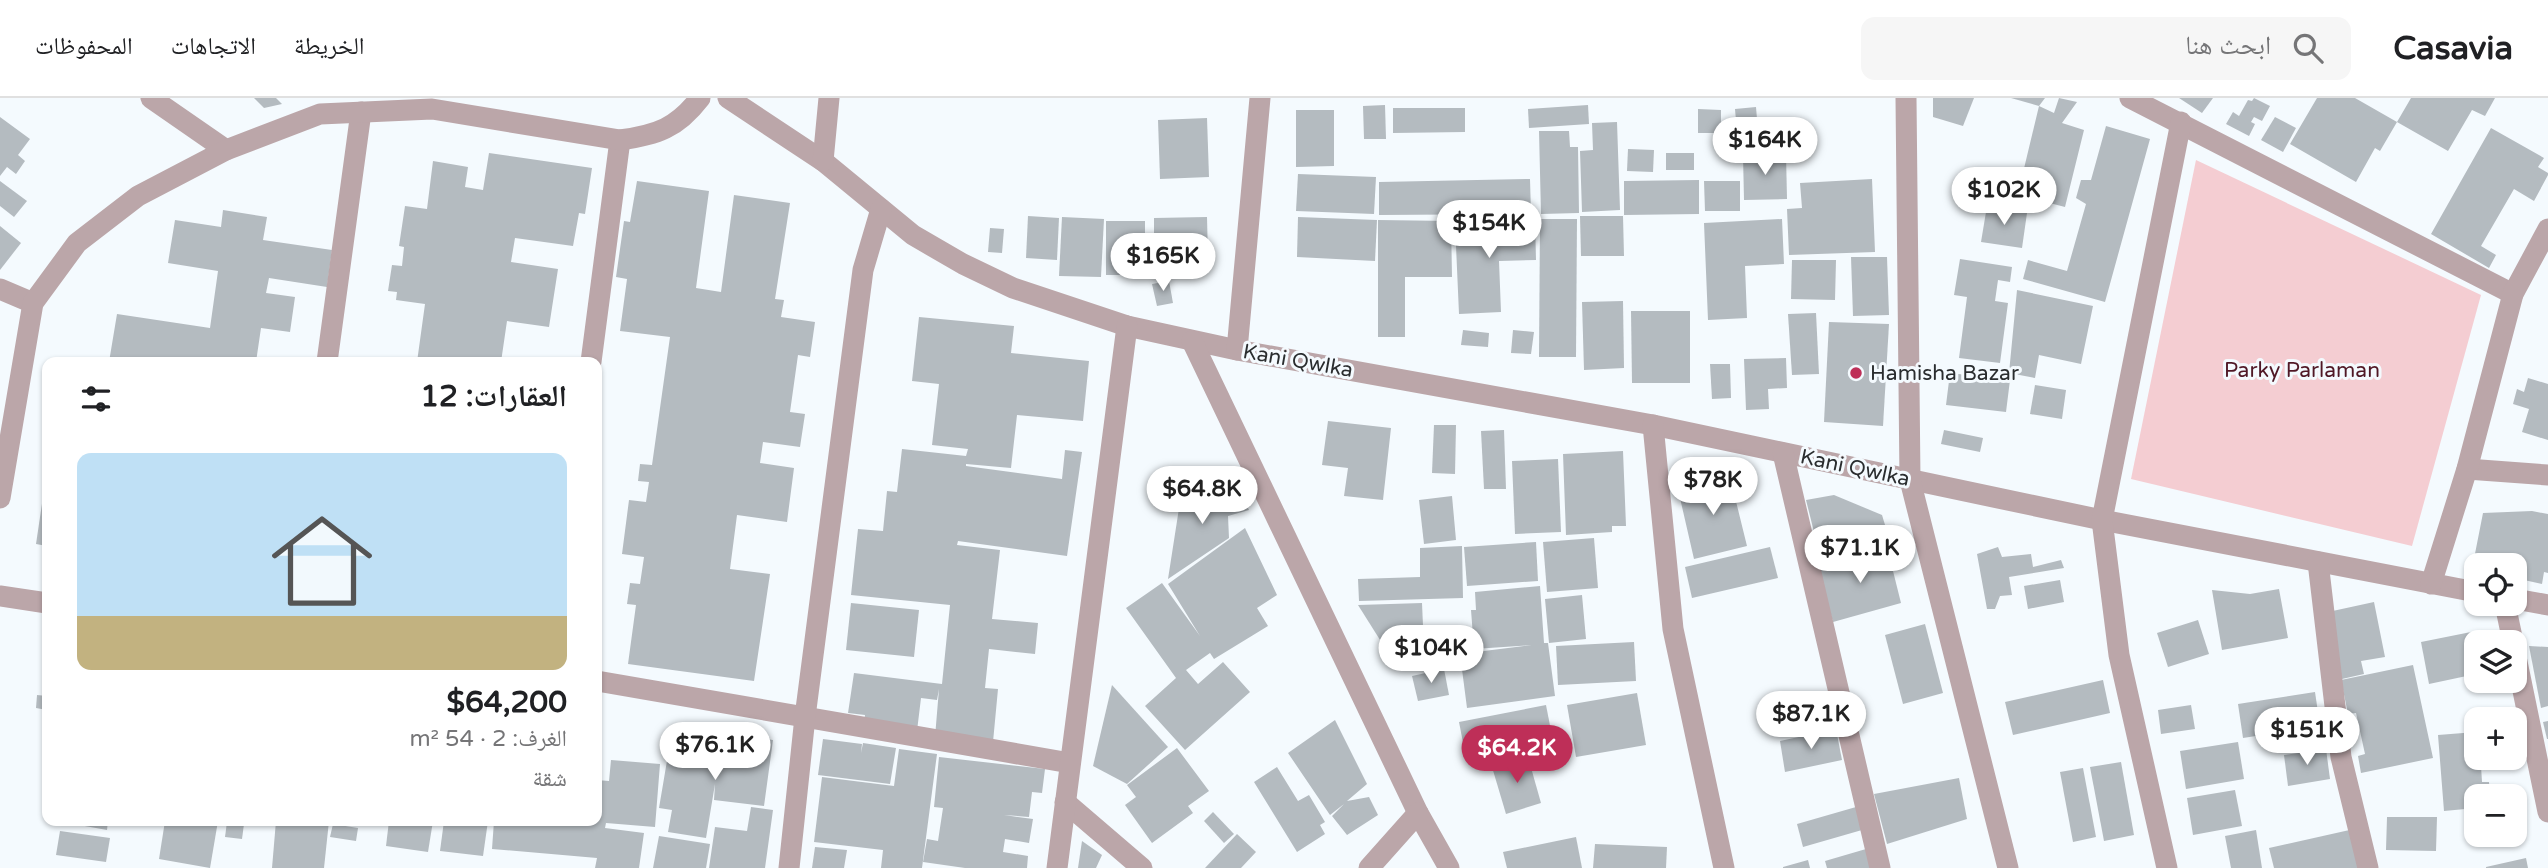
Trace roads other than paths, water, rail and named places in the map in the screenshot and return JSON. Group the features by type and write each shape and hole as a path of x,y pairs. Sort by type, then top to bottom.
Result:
{"street":[{"path":"151,98 226,150"},
{"path":"0,498 33,303 77,243 138,195 226,150 320,114 432,109 620,141 649,136 667,129 687,115 700,98"},
{"name":"Kani Qwlka","path":"728,98 823,161 913,235 963,264 1013,288 1126,326 1237,350 1653,425 2102,520 2464,590"},
{"path":"823,161 829,98"},
{"path":"1237,350 1260,98"},
{"path":"1906,98 1910,480 2008,868"},
{"path":"2130,98 2513,294"},
{"path":"328,357 361,112"},
{"path":"2167,868 2119,655 2102,520 2181,122"},
{"path":"592,357 620,141"},
{"path":"789,868 805,718 863,270 881,209"},
{"path":"2431,584 2467,469 2513,294 2548,229"},
{"path":"0,289 33,303"},
{"path":"1057,868 1126,326"},
{"path":"1192,341 1418,813 1449,868"},
{"path":"1653,425 1673,629 1724,868"},
{"path":"1783,453 1880,868"},
{"path":"2467,469 2548,475"},
{"path":"2318,562 2342,757 2368,868"},
{"path":"0,596 42,602"},
{"path":"2527,601 2548,605"},
{"path":"602,682 1070,763"},
{"path":"2523,693 2548,812"},
{"path":"1065,803 1142,868"},
{"path":"1369,868 1418,813"}],"place":[{"name":"Hamisha Bazar","path":"1856,373"}],"park label":[{"name":"Parky Parlaman","path":"2302,370"}]}
